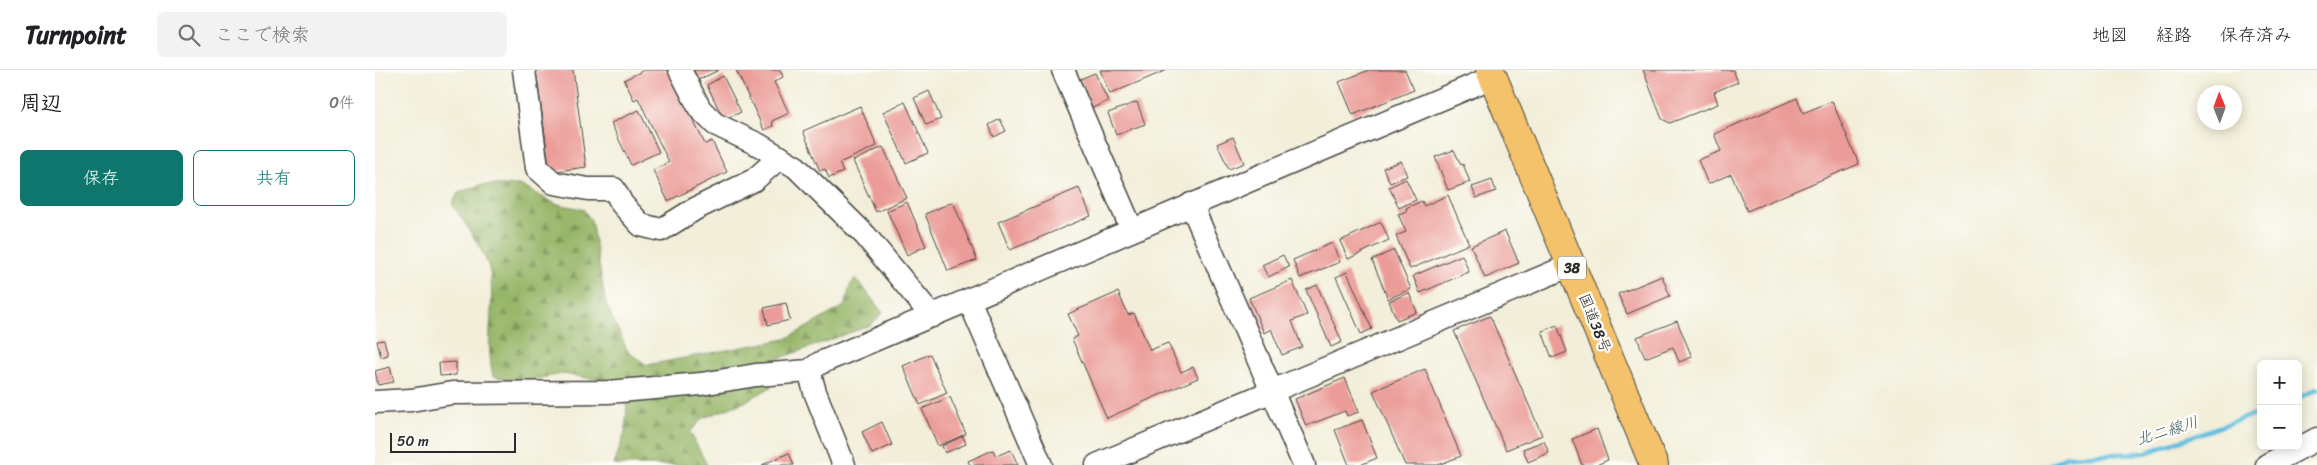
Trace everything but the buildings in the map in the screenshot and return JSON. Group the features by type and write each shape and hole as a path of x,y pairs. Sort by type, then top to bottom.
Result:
{"highway":[{"name":"国道38号","path":"1492,74 1654,465"}],"street":[{"path":"524,70 537,168 554,183 588,188 614,189 622,204 641,225 661,230 695,209 753,180 780,157"},
{"path":"680,70 700,109 715,124 759,145 796,167 865,235 932,316"},
{"path":"1063,70 1131,230"},
{"path":"375,402 411,400 452,393 608,392 701,384 756,375 809,371 820,363 1492,74"},
{"path":"1191,204 1304,465"},
{"path":"1097,465 1571,265"},
{"path":"969,300 1041,465"},
{"path":"809,371 815,392 844,465"},
{"path":"2267,465 2317,439"}],"green space":[{"path":"480,185 520,185 556,204 583,209 591,220 606,304 628,352 647,365 786,339 844,306 851,284 856,278 883,313 871,325 778,359 771,387 745,402 703,418 690,432 707,465 614,465 625,432 627,406 607,381 563,374 518,382 493,376 490,352 492,291 490,270 482,251 452,204 458,193"}],"waterway":[{"name":"北二線川","path":"2302,396 2317,389"},
{"name":"北二線川","path":"2049,465 2067,456 2145,453 2257,413"}]}
